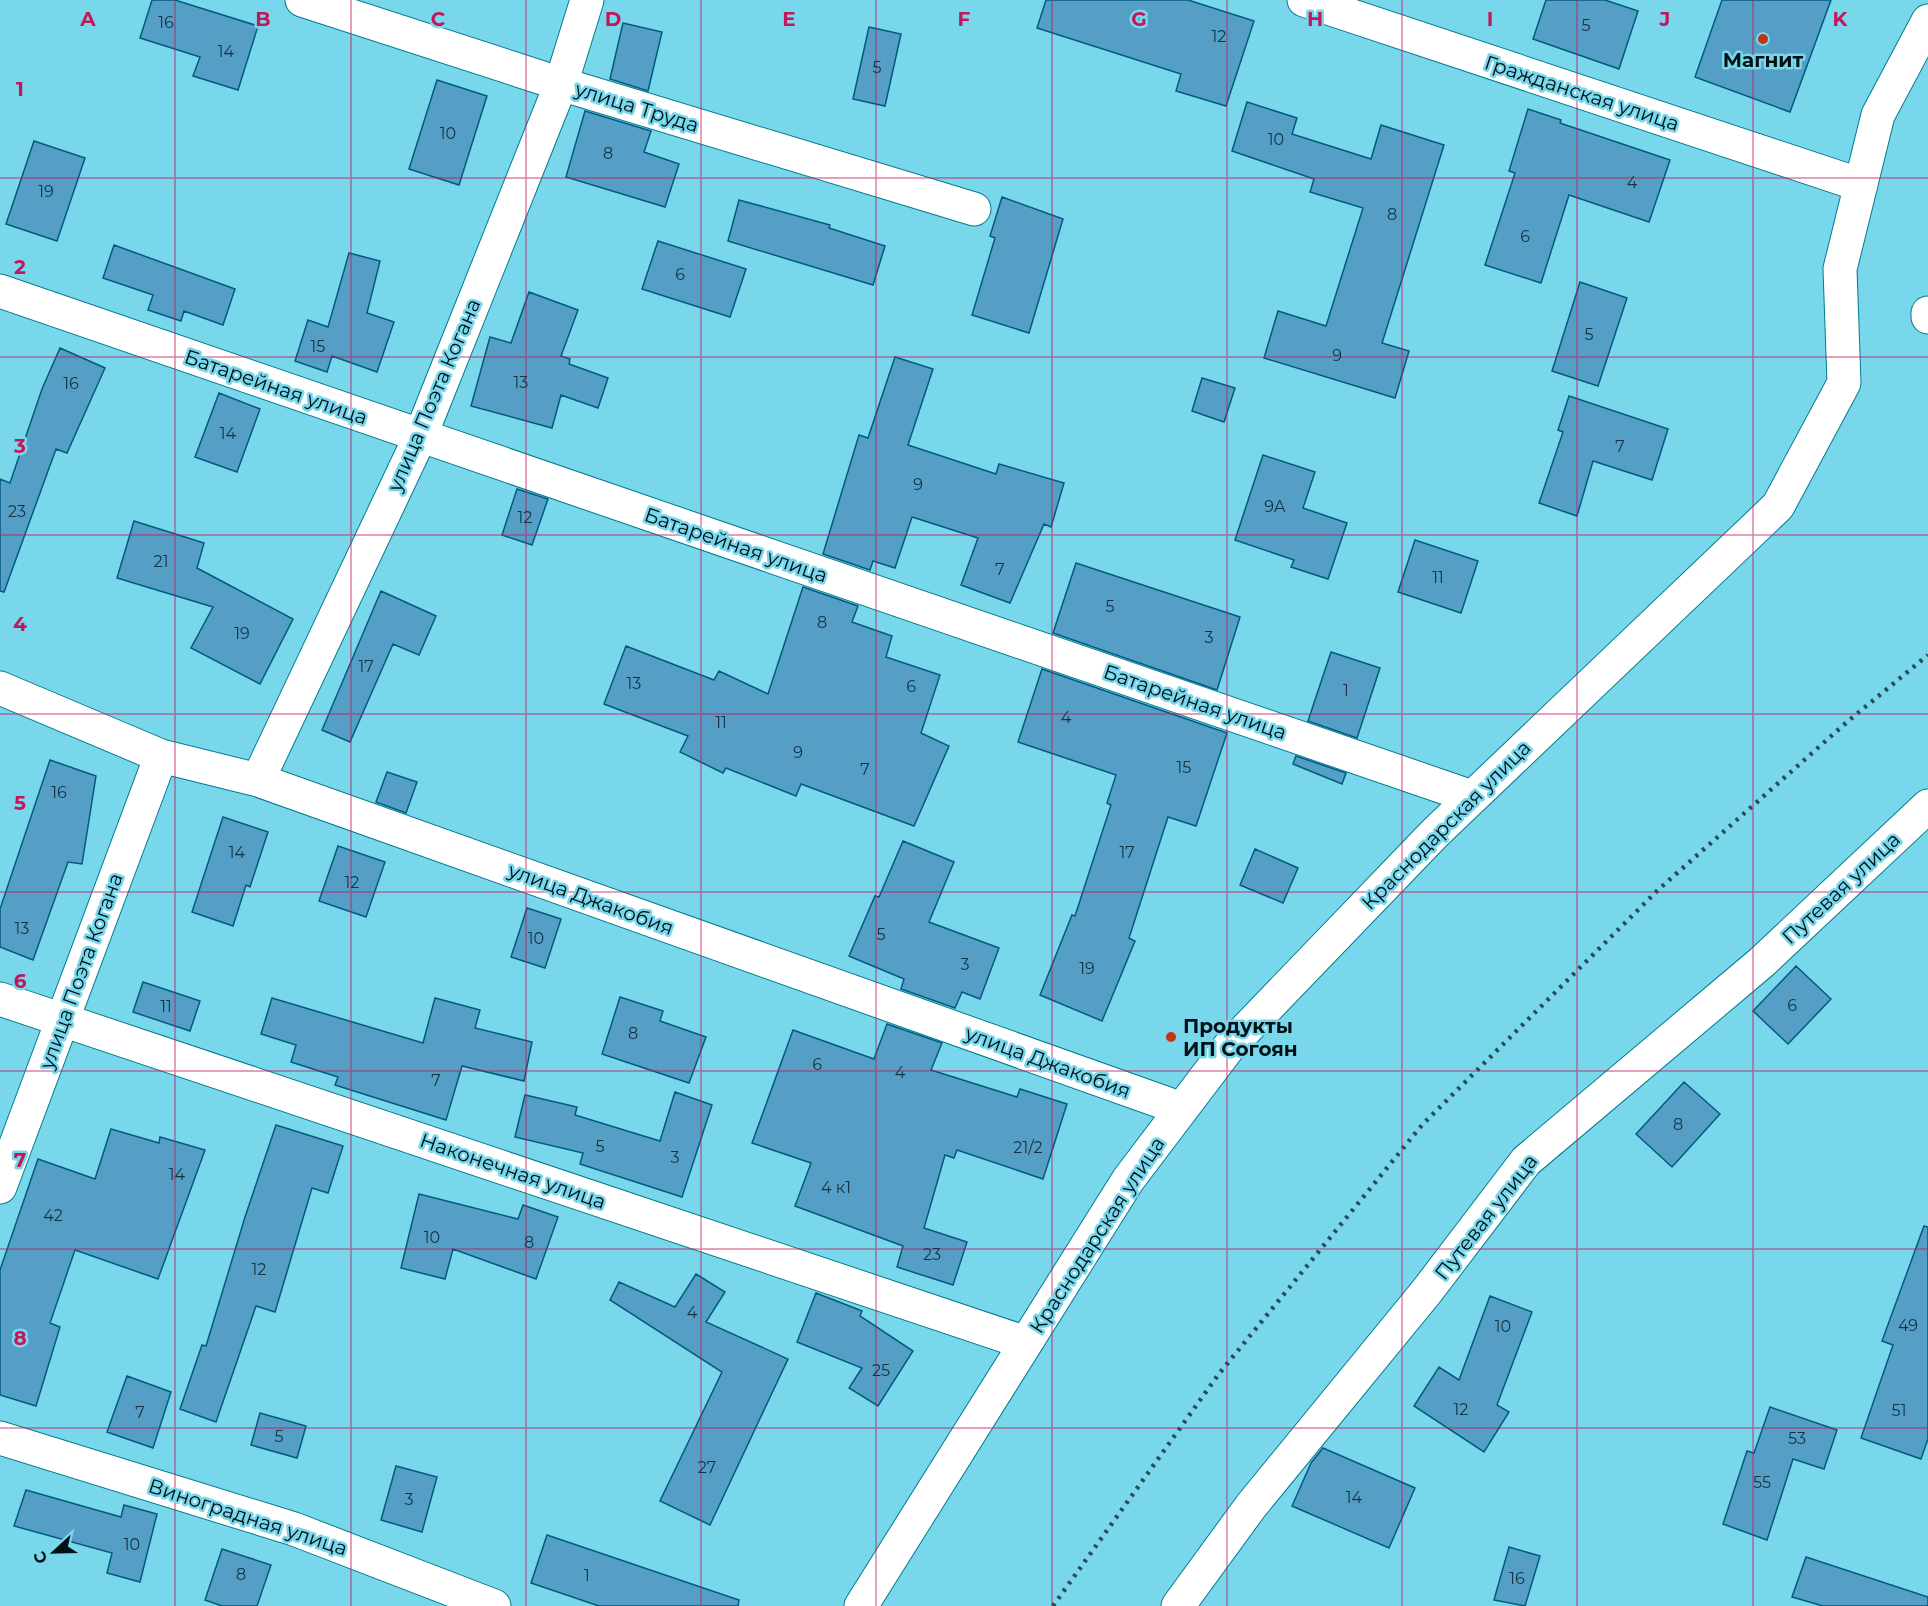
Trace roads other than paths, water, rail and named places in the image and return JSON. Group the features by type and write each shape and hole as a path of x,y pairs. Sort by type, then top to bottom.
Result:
{"street":[{"name":"улица Труда","path":"302,0 561,84 974,209"},
{"name":"улица Поэта Когана","path":"258,780 420,437 561,84 587,0"},
{"name":"Гражданская улица","path":"1304,0 1861,185"},
{"name":"Краснодарская улица","path":"861,1606 1128,1180 1228,1048 1472,797 1778,506 1844,382 1840,269 1878,115 1928,21"},
{"name":"Батарейная улица","path":"0,291 1472,797"},
{"name":"улица Джакобия","path":"0,688 161,756 258,780 1182,1109"},
{"name":"улица Поэта Когана","path":"0,1187 161,756"},
{"name":"Путевая улица","path":"1178,1606 1251,1506 1427,1291 1526,1161 1762,963 1928,806"},
{"name":"Наконечная улица","path":"0,999 1026,1343"},
{"name":"Виноградная улица","path":"0,1438 294,1529 494,1606"}],"railway":[{"path":"1053,1606 1218,1375 1422,1125 1658,890 1847,722 1928,655"}],"place":[{"name":"Магнит","path":"1763,39"},
{"name":"Продукты ИП Согоян","path":"1171,1037"}]}
